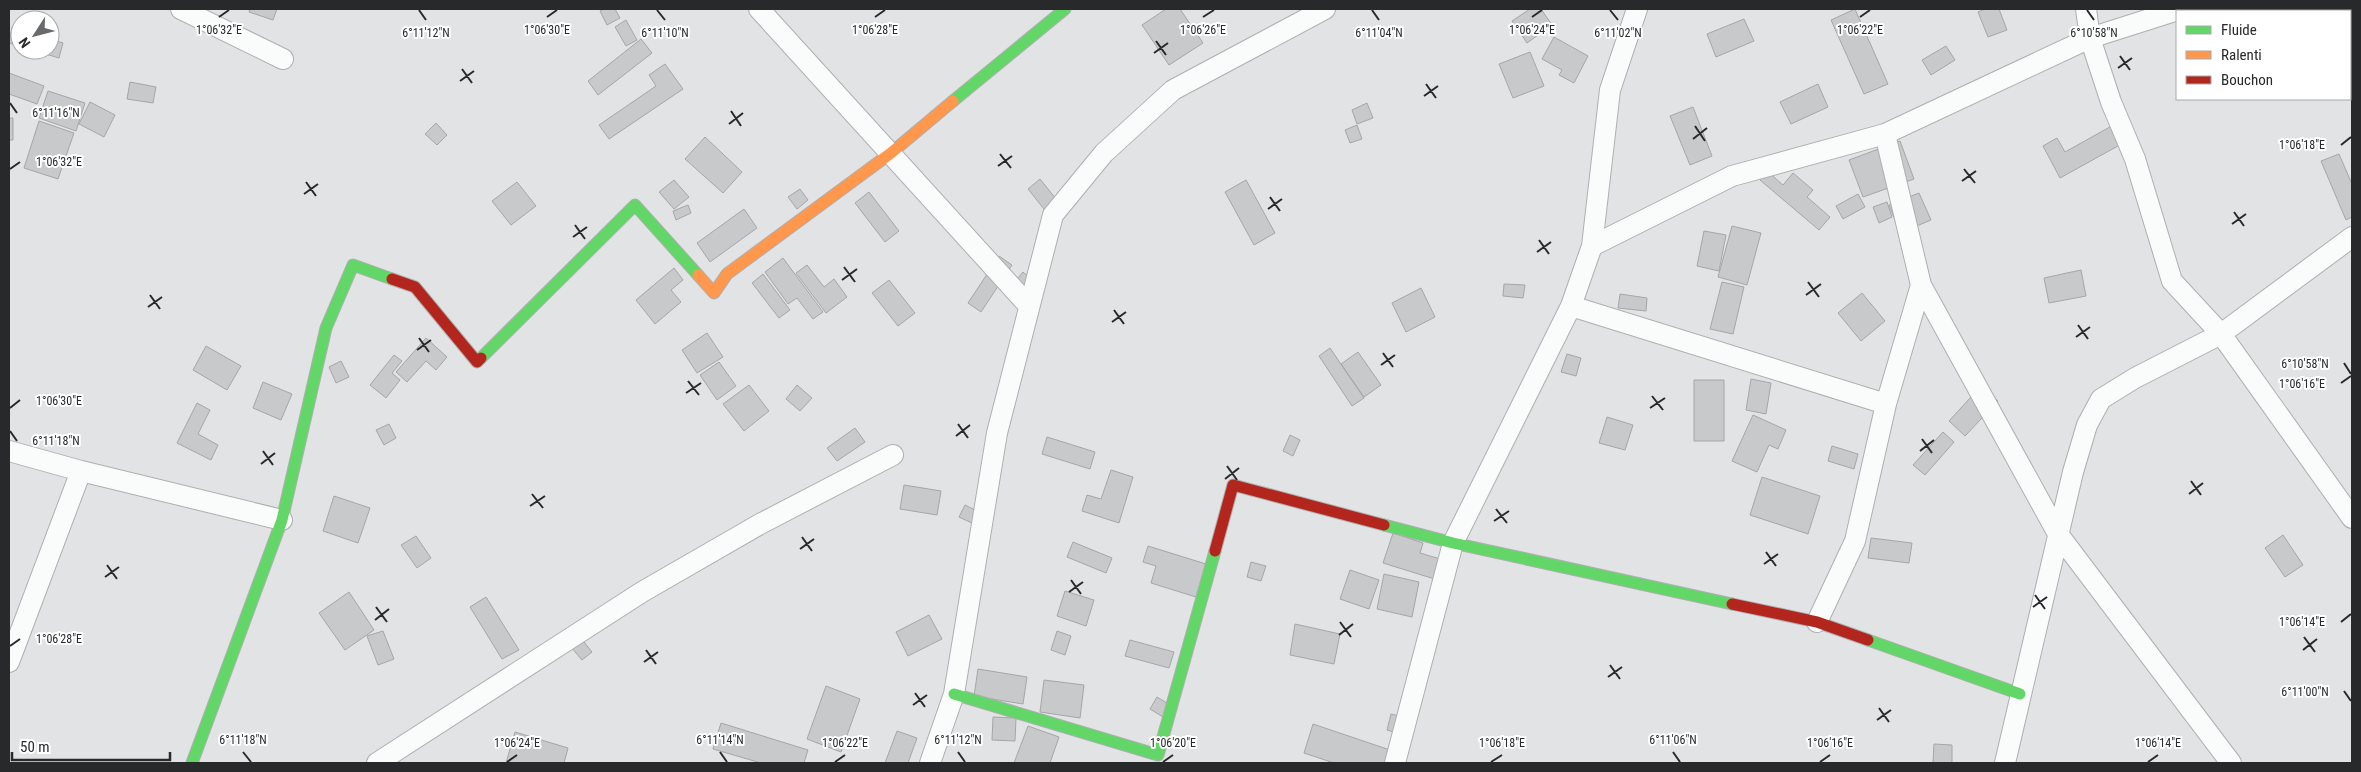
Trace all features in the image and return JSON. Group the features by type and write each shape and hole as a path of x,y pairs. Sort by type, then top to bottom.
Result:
{"street":[{"path":"181,9 283,59"},
{"path":"759,9 1029,306"},
{"path":"192,763 282,520 326,328 353,265 415,287 477,362 635,205 714,293 727,274 891,153 1065,9"},
{"path":"930,763 954,694 997,433 1053,214 1104,153 1173,90 1325,9"},
{"path":"1395,763 1453,543 1571,306 1592,246 1610,90 1636,9"},
{"path":"2086,9 2090,38 2111,102 2135,159 2172,281 2221,334 2352,518"},
{"path":"1592,246 1732,176 1885,134 2090,38 2176,11"},
{"path":"1885,134 1921,285 2058,534 2231,763"},
{"path":"2005,763 2058,534 2087,425 2101,399 2135,378 2221,334 2352,237"},
{"path":"1817,622 1855,541 1886,404 1921,285"},
{"path":"1571,306 1886,404"},
{"path":"9,451 81,471 282,520"},
{"path":"377,763 642,592 760,524 893,455"},
{"path":"9,662 81,471"},
{"path":"954,694 1158,755 1232,485 1453,543 1817,622 2020,694"}],"building":[{"path":"250,9 277,9 273,20 249,12"},
{"path":"615,9 620,18 607,25 600,11"},
{"path":"1166,9 1180,9 1203,43 1169,65 1142,25"},
{"path":"1530,9 1541,9 1552,25 1527,43 1512,21"},
{"path":"1855,9 1888,84 1864,94 1831,20"},
{"path":"1985,9 1999,9 2007,30 1988,37 1978,12"},
{"path":"2351,13 2352,14 2351,49"},
{"path":"1744,19 1754,41 1716,57 1707,34"},
{"path":"626,20 637,40 626,46 615,27"},
{"path":"1554,37 1588,56 1574,83 1559,75 1562,70 1542,59"},
{"path":"641,39 652,53 598,95 588,81"},
{"path":"60,42 63,43 60,54"},
{"path":"1946,46 1955,60 1931,75 1922,60"},
{"path":"1530,52 1544,86 1513,98 1499,64"},
{"path":"665,64 683,89 609,139 599,125 656,86 649,75"},
{"path":"9,73 44,86 37,104 9,94"},
{"path":"130,82 156,87 153,103 127,99"},
{"path":"1818,84 1828,107 1791,124 1780,102"},
{"path":"48,91 85,103 76,131 39,118"},
{"path":"90,102 115,115 104,137 79,124"},
{"path":"1367,103 1373,118 1357,124 1352,110"},
{"path":"1693,107 1712,156 1690,165 1670,116"},
{"path":"9,118 13,118 13,140 9,140"},
{"path":"2126,118 2136,136 2060,178 2043,146 2057,138 2065,152"},
{"path":"39,121 74,133 58,179 24,168"},
{"path":"436,123 447,135 437,145 425,134"},
{"path":"1357,125 1362,139 1350,143 1345,130"},
{"path":"705,137 742,172 723,193 685,159"},
{"path":"1900,141 1914,179 1863,197 1849,160"},
{"path":"2339,154 2352,184 2352,217 2346,220 2321,161"},
{"path":"1767,171 1783,185 1793,173 1813,190 1807,197 1830,217 1819,230 1760,180"},
{"path":"1040,179 1060,204 1048,214 1028,189"},
{"path":"674,180 689,197 674,209 659,192"},
{"path":"1246,180 1275,233 1254,245 1225,192"},
{"path":"517,182 536,206 511,225 492,201"},
{"path":"800,189 808,200 797,209 788,197"},
{"path":"869,192 899,231 885,242 855,203"},
{"path":"1919,193 1931,220 1900,233 1889,205"},
{"path":"1858,194 1865,207 1843,219 1836,206"},
{"path":"1887,202 1892,217 1879,223 1873,207"},
{"path":"688,205 691,213 676,220 673,211"},
{"path":"744,209 757,228 710,262 697,243"},
{"path":"1732,226 1761,233 1747,285 1718,277"},
{"path":"1704,231 1726,235 1719,271 1697,266"},
{"path":"999,256 1012,265 981,312 968,303"},
{"path":"783,258 823,312 813,319 797,298 788,304 765,272"},
{"path":"807,265 824,287 834,279 847,297 826,313 796,273"},
{"path":"674,268 683,280 671,290 681,302 655,324 636,300"},
{"path":"2081,270 2086,296 2049,303 2044,278"},
{"path":"1023,272 1035,283 1024,296 1012,285"},
{"path":"763,274 790,310 779,318 752,283"},
{"path":"889,280 915,313 898,326 872,293"},
{"path":"1722,282 1744,287 1733,334 1710,329"},
{"path":"1504,284 1525,285 1523,298 1503,296"},
{"path":"1421,288 1435,317 1406,332 1392,303"},
{"path":"1862,293 1885,321 1861,341 1838,313"},
{"path":"1620,294 1647,298 1646,311 1618,308"},
{"path":"707,333 723,357 697,373 682,350"},
{"path":"426,338 447,357 436,370 426,361 407,382 396,372"},
{"path":"206,346 241,366 227,390 193,370"},
{"path":"1330,348 1364,398 1352,406 1319,356"},
{"path":"1358,352 1381,385 1364,397 1341,364"},
{"path":"1567,354 1581,358 1576,376 1561,372"},
{"path":"394,355 402,361 392,373 400,380 386,398 370,385"},
{"path":"341,361 349,377 336,383 329,367"},
{"path":"719,362 736,386 717,400 700,375"},
{"path":"1751,379 1771,383 1766,414 1746,410"},
{"path":"1694,380 1724,380 1724,441 1694,441"},
{"path":"263,382 292,394 281,420 253,408"},
{"path":"749,385 769,411 744,431 723,404"},
{"path":"797,385 812,398 800,411 786,399"},
{"path":"1982,385 1998,401 1965,436 1949,421"},
{"path":"197,403 210,410 198,434 218,445 211,460 177,443"},
{"path":"1753,415 1786,430 1778,449 1769,445 1757,472 1732,461"},
{"path":"1607,417 1633,425 1625,450 1599,443"},
{"path":"389,424 396,438 384,445 376,430"},
{"path":"855,428 865,442 837,461 827,448"},
{"path":"1943,432 1954,442 1925,475 1913,465"},
{"path":"1290,435 1300,440 1293,456 1283,451"},
{"path":"1047,437 1095,452 1090,469 1042,454"},
{"path":"1832,446 1858,454 1854,469 1828,461"},
{"path":"1111,470 1133,477 1119,523 1082,511 1087,495 1101,499"},
{"path":"1762,477 1820,496 1808,534 1750,515"},
{"path":"904,485 941,491 937,515 900,509"},
{"path":"334,496 370,508 358,543 323,531"},
{"path":"965,505 979,512 974,524 959,517"},
{"path":"1393,533 1423,543 1420,553 1447,561 1441,581 1383,563"},
{"path":"2283,535 2303,565 2285,577 2265,548"},
{"path":"416,536 431,558 417,568 401,545"},
{"path":"1871,538 1912,543 1909,563 1868,558"},
{"path":"1073,542 1112,558 1106,573 1067,557"},
{"path":"1148,546 1206,564 1196,597 1151,583 1156,566 1143,562"},
{"path":"1251,562 1266,566 1261,581 1247,577"},
{"path":"1350,570 1379,580 1369,609 1340,599"},
{"path":"1384,574 1419,582 1412,617 1377,609"},
{"path":"1065,591 1094,600 1086,626 1057,616"},
{"path":"349,592 374,630 345,650 319,613"},
{"path":"486,597 519,650 502,659 470,607"},
{"path":"929,615 942,639 908,656 896,632"},
{"path":"1295,624 1340,634 1334,664 1290,655"},
{"path":"383,631 394,659 378,665 367,636"},
{"path":"1057,631 1071,636 1065,655 1051,650"},
{"path":"580,637 592,652 582,660 570,646"},
{"path":"1130,640 1174,652 1169,668 1125,656"},
{"path":"978,669 1027,677 1023,704 974,696"},
{"path":"1044,680 1084,685 1080,718 1040,712"},
{"path":"826,686 860,699 841,752 807,739"},
{"path":"1157,697 1170,705 1163,717 1150,709"},
{"path":"1391,714 1411,719 1407,736 1387,730"},
{"path":"993,717 1016,718 1015,741 992,740"},
{"path":"721,723 808,750 804,763 761,763 713,749"},
{"path":"1313,724 1390,750 1386,763 1334,763 1304,753"},
{"path":"1028,726 1059,737 1050,763 1014,763"},
{"path":"897,731 917,738 908,763 885,763"},
{"path":"515,732 568,748 564,763 506,763"},
{"path":"1934,744 1952,745 1952,763 1933,763"}],"traffic: fast":[{"path":"953,101 1065,9"},
{"path":"481,358 635,205 698,275"},
{"path":"192,763 282,520 326,328 353,265 392,279"},
{"path":"1384,525 1453,543 1732,604"},
{"path":"954,694 1158,755 1215,551"},
{"path":"1868,640 2020,694"}],"traffic: slow":[{"path":"698,275 714,293 727,274 891,153 953,101"}],"traffic: jam":[{"path":"392,279 415,287 477,362 481,358"},
{"path":"1215,551 1233,485 1384,525"},
{"path":"1732,604 1817,622 1868,640"}]}
